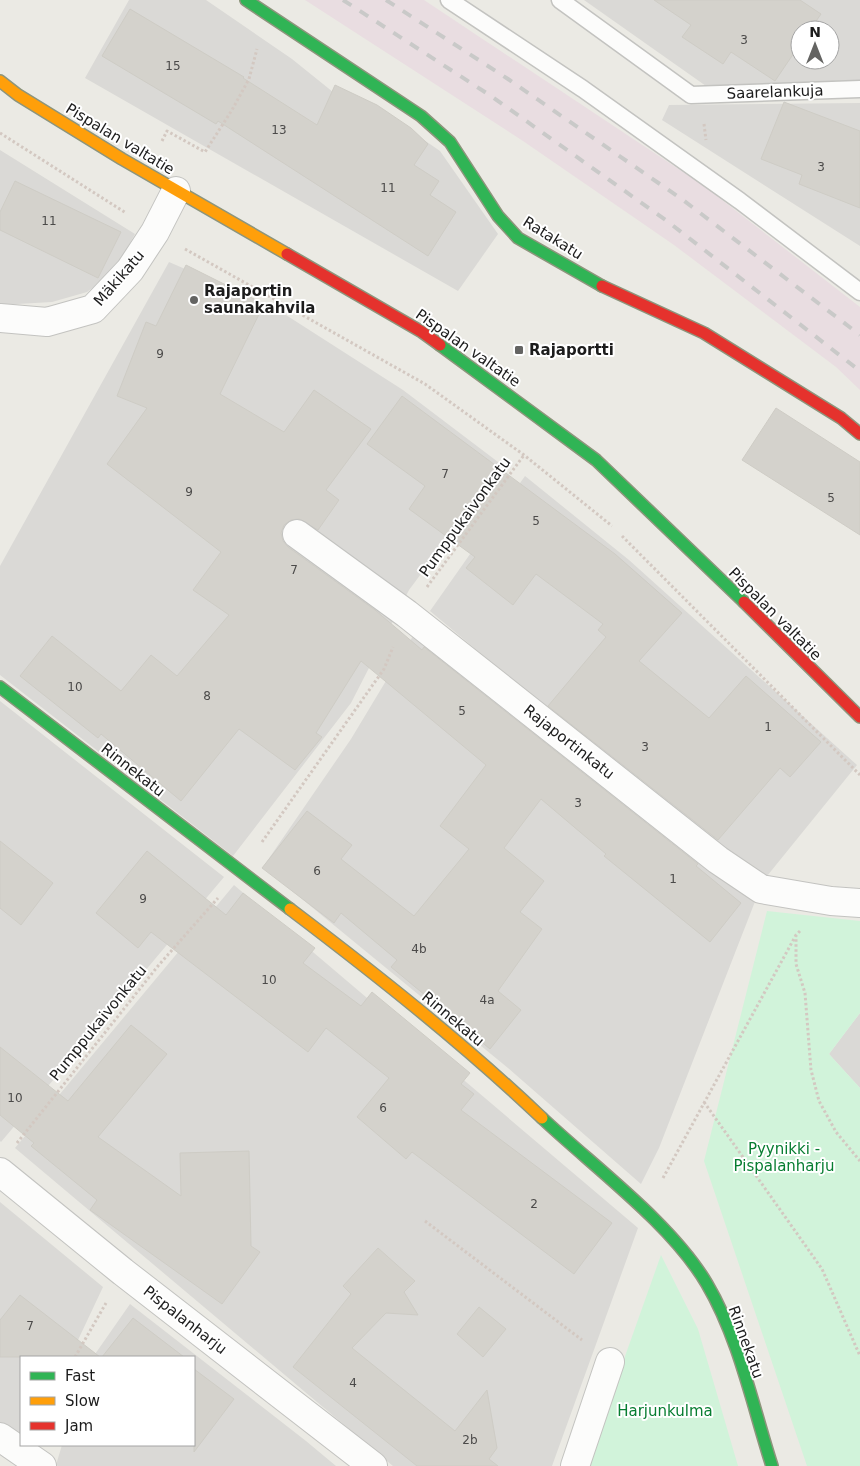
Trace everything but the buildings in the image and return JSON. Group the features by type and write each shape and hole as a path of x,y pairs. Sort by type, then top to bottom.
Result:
{"street":[{"name":"Ratakatu","path":"246,0 274,21 421,116 450,142 498,216 518,238 603,286 704,333 841,418 860,434"},
{"name":"Pispalan valtatie","path":"0,81 18,95 176,191 422,332 596,460 672,531 860,718"},
{"name":"Mäkikatu","path":"0,318 47,322 93,309 130,270 155,232 176,191"},
{"name":"Rajaportinkatu","path":"297,534 407,614 718,860 761,889 831,901 860,903"},
{"name":"Rinnekatu","path":"0,687 374,973 500,1077 572,1146 654,1220 684,1252 707,1284 728,1326 772,1466"},
{"name":"Pispalanharju","path":"6,1160 123,1272 373,1466"},
{"path":"574,1466 610,1362"},
{"path":"0,1437 42,1466"}],"lane":[{"path":"449,0 583,89 740,202 860,292"},
{"name":"Saarelankuja","path":"560,0 691,95 860,89"}],"path":[{"path":"162,141 167,131 205,152 232,110 248,79 256,51 274,21"},
{"path":"0,133 155,232 425,384 524,455 616,529 860,775"},
{"name":"Pumppukaivonkatu","path":"424,592 524,455"},
{"path":"261,844 384,669"},
{"name":"Pumppukaivonkatu","path":"6,1160 158,966 218,899"},
{"path":"663,1178 796,935 831,901"},
{"path":"796,935 796,964 805,993 811,1070 819,1101 836,1132 860,1161"},
{"path":"704,1102 822,1269 860,1356"},
{"path":"425,1221 610,1362"},
{"path":"76,1356 123,1272"}],"shaded area":[{"path":"129,0 206,0 292,59 364,117 382,111 440,151 498,234 458,291 85,78"},
{"path":"305,0 424,0 704,186 860,307 860,390 836,367 674,245 523,141"},
{"path":"584,0 860,0 860,80 706,86"},
{"path":"860,103 860,246 662,120 669,105"},
{"path":"0,150 135,234 114,272 87,292 52,302 0,305"},
{"path":"169,262 275,308 403,390 502,465 409,590 351,703 233,856 0,675 0,566"},
{"path":"525,476 629,560 857,765 763,881 652,797 430,611"},
{"path":"413,636 756,899 659,1148 641,1184 508,1068 263,867 351,739"},
{"path":"0,701 224,877 1,1142 0,1141"},
{"path":"234,885 638,1228 552,1466 393,1466 15,1148"},
{"path":"860,1013 860,1088 829,1054"},
{"path":"0,1202 103,1287 70,1356 20,1356 20,1439 0,1427"},
{"path":"130,1304 336,1466 58,1466 56,1465 62,1446 195,1446 195,1356 94,1356"}],"green space":[{"name":"Pyynikki - Pispalanharju","path":"767,911 860,921 860,1013 829,1054 860,1088 860,1466 807,1466 704,1161"},
{"name":"Harjunkulma","path":"661,1255 698,1329 738,1466 586,1466"}],"railway":[{"path":"343,0 491,96 667,221 860,371"},
{"path":"386,0 508,79 683,200 860,335"}],"traffic: fast":[{"path":"246,0 421,116 450,142 498,216 518,238 602,286"},
{"path":"440,345 596,460 744,602"},
{"path":"0,687 290,909"},
{"path":"542,1118 653,1218 674,1240 707,1284 737,1350 772,1466"}],"traffic: slow":[{"path":"0,81 18,95 122,159 287,254"},
{"path":"290,909 419,1010 482,1063 542,1118"}],"traffic: jam":[{"path":"287,254 422,332 440,345"},
{"path":"602,286 704,333 841,418 860,434"},
{"path":"744,602 860,717"}],"place":[{"name":"Rajaportin saunakahvila","path":"194,300"},
{"name":"Rajaportti","path":"519,350"}]}
